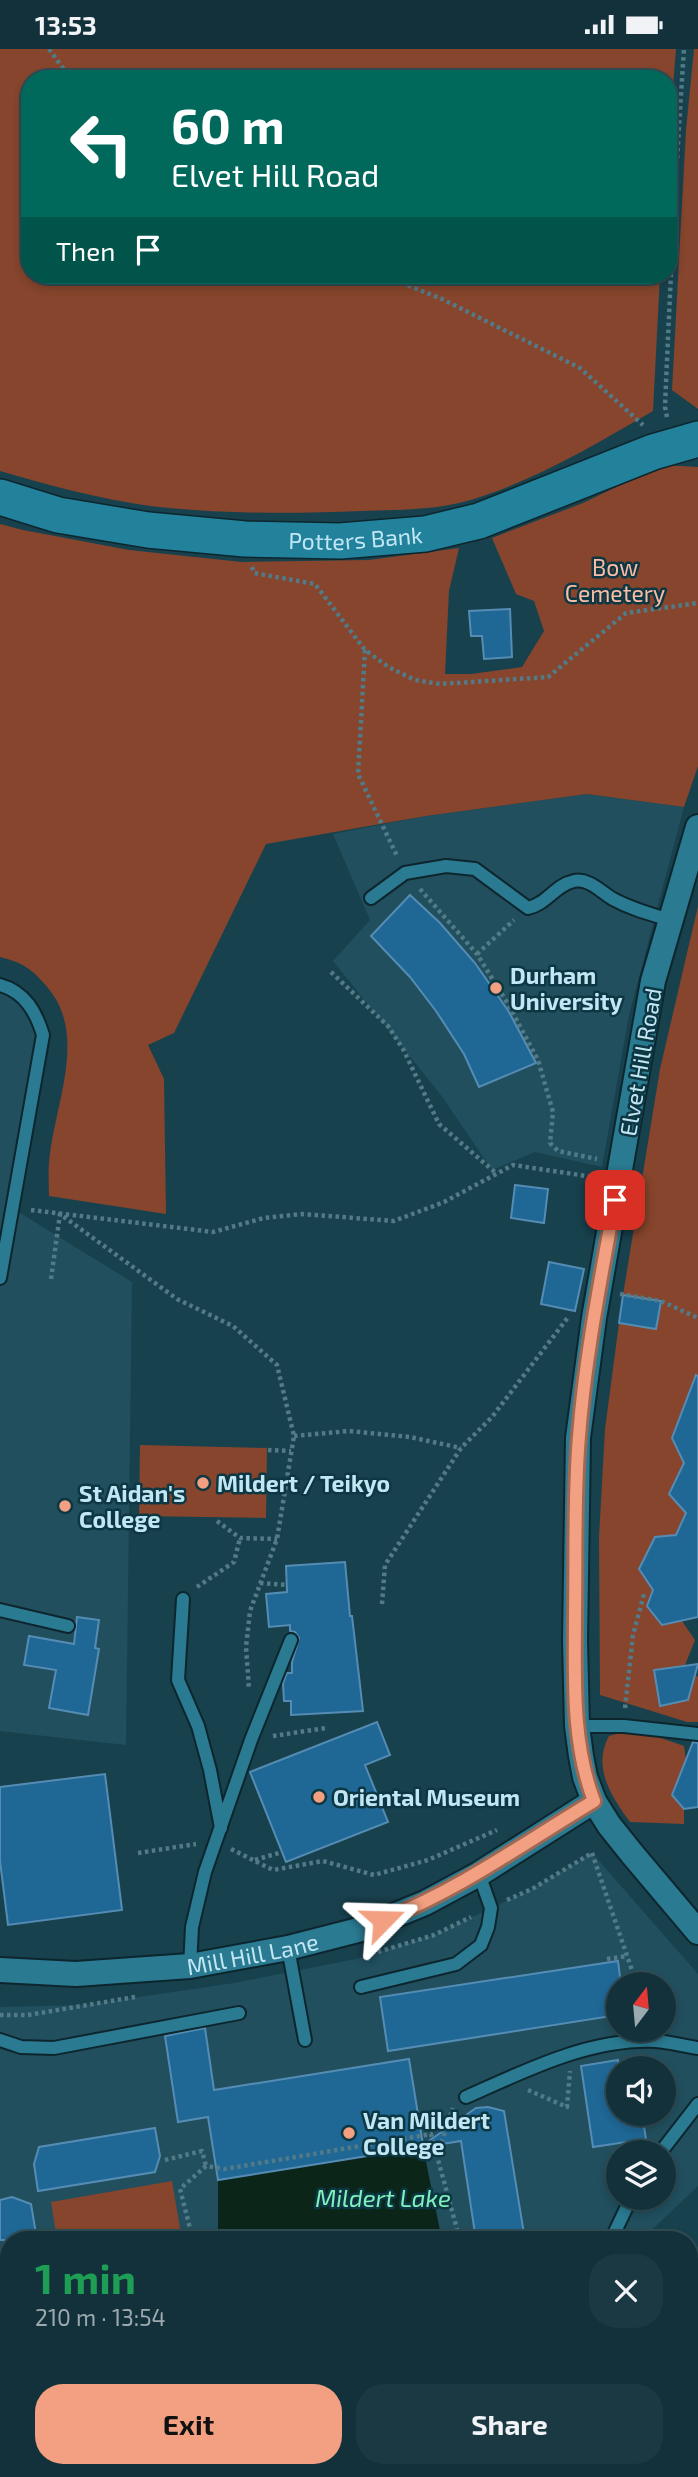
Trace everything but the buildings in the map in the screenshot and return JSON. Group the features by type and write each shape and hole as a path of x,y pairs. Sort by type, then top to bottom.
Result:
{"street":[{"name":"Potters Bank","path":"0,497 58,515 136,528 245,538 340,541 425,534 479,521 675,445"},
{"name":"Elvet Hill Road","path":"698,827 653,981 585,1377 578,1438 575,1641 577,1725 585,1777 594,1801 609,1825 698,1932"},
{"name":"Mill Hill Lane","path":"0,1970 76,1974 191,1966 288,1948 362,1929 425,1903 479,1874 594,1801"}],"lane":[{"path":"371,898 405,873 446,866 475,869 528,908 542,902 563,884 579,880 593,885 629,907 670,920"},
{"path":"0,985 29,1003 37,1015 43,1035 8,1201 0,1278"},
{"path":"183,1599 178,1680 198,1726 211,1770 220,1828"},
{"path":"0,1609 68,1626"},
{"path":"191,1966 191,1927 205,1872 251,1739 291,1640"},
{"path":"577,1725 624,1726 698,1734"},
{"path":"361,1987 456,1964 481,1945 491,1908 479,1874"},
{"path":"288,1948 305,2040"},
{"path":"0,2040 21,2047 54,2048 239,2013"},
{"path":"461,2100 573,2053 603,2046 655,2041 698,2048"},
{"path":"670,2140 698,2104"},
{"path":"615,2231 625,2210"}],"path":[{"path":"49,49 64,70"},
{"path":"677,149 684,49"},
{"path":"404,284 442,299 580,368 642,422 675,445"},
{"path":"671,284 665,407 675,445"},
{"path":"245,538 254,573 315,584 365,650 390,668 415,680 440,684 548,677 626,613 698,603"},
{"path":"365,650 358,774 405,873 477,954 508,1004 538,1060 553,1112 550,1143 558,1151 620,1173"},
{"path":"477,954 528,908"},
{"path":"331,972 388,1026 403,1049 439,1124 496,1174"},
{"path":"8,1201 60,1214 213,1232 264,1218 302,1214 394,1221 444,1202 513,1165 620,1173"},
{"path":"51,1279 60,1214"},
{"path":"60,1214 177,1299 233,1326 277,1364 294,1436 277,1539 250,1611 247,1637 250,1691"},
{"path":"599,1288 661,1301 698,1318"},
{"path":"382,1604 385,1565 461,1448 492,1417 571,1314"},
{"path":"294,1436 349,1431 410,1437 461,1448"},
{"path":"268,1450 291,1451"},
{"path":"217,1521 240,1538 277,1539"},
{"path":"183,1599 204,1581 234,1562 240,1538"},
{"path":"260,1583 287,1585"},
{"path":"624,1726 633,1635 644,1594"},
{"path":"251,1739 326,1728"},
{"path":"609,1825 592,1853 633,1972"},
{"path":"138,1853 216,1841 273,1870 323,1861 374,1875 428,1860 501,1828"},
{"path":"254,1860 282,1851"},
{"path":"607,1959 628,1956"},
{"path":"504,2081 567,2107 573,2053"},
{"path":"437,2157 461,2100"},
{"path":"206,2166 225,2169 431,2134 458,2231"},
{"path":"164,2160 202,2151 206,2166"},
{"path":"191,2231 180,2189 206,2166"}],"shaded area":[{"name":"Durham University","path":"587,794 684,807 629,1015 602,1167 535,1152 492,1170 441,1095 333,961 370,920 333,834 426,816"},
{"name":"St Aidan's College","path":"0,985 29,1003 43,1035 12,1208 132,1282 126,1745 0,1731"},
{"name":"Van Mildert College","path":"592,1853 698,1974 698,2186 676,2207 676,2140 606,2140 606,2210 673,2210 650,2231 0,2231 0,2007 85,2005 234,1983 356,1959 434,1935 532,1889"}],"green space":[{"path":"0,49 676,49 674,70 21,70 21,284 660,284 653,411 563,462 516,484 467,501 429,508 282,513 176,509 93,496 0,471"},
{"path":"694,49 698,49 698,409 672,390 686,130"},
{"name":"Bow Cemetery","path":"662,465 698,467 698,766 684,807 587,794 426,816 266,844 174,1033 148,1045 164,1079 166,1214 49,1196 52,1142 65,1073 66,1028 60,1007 42,981 22,964 0,957 0,524 129,550 242,562 369,560 459,548 449,591 445,674 471,674 522,667 544,631 534,601 516,594 492,538 583,503"},
{"path":"698,906 698,1408 684,1463 669,1494 686,1513 676,1535 655,1538 639,1569 653,1590 647,1607 662,1625 682,1621 695,1640 685,1665 654,1670 660,1706 695,1675 698,1677 698,1722 687,1722 600,1695 599,1537 605,1429 619,1323 656,1329 661,1301 623,1295 660,1069"},
{"name":"Mildert / Teikyo","path":"140,1445 267,1448 266,1518 139,1516"},
{"path":"627,1731 652,1735 684,1746 686,1760 672,1795 684,1809 684,1824 630,1822 616,1802 606,1781 602,1759 609,1736"},
{"path":"172,2181 180,2231 56,2231 51,2202"}],"water":[{"name":"Mildert Lake","path":"423,2147 440,2231 218,2231 218,2180"}],"place":[{"name":"Durham University","path":"496,988"},
{"name":"Mildert / Teikyo","path":"203,1483"},
{"name":"St Aidan's College","path":"65,1506"},
{"name":"Oriental Museum","path":"319,1797"},
{"name":"Van Mildert College","path":"349,2133"}],"route":[{"path":"383,1920 425,1903 479,1874 594,1801 585,1777 577,1725 575,1641 578,1438 594,1318 615,1200"}]}
